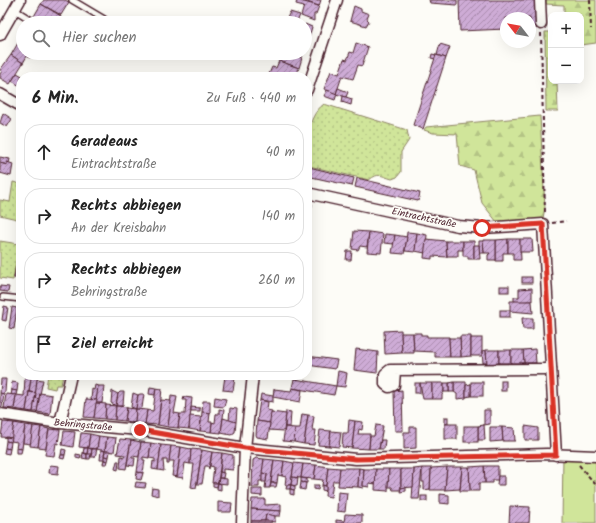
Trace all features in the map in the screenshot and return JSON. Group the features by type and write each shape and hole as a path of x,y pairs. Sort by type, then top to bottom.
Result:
{"street":[{"path":"0,35 20,0"},
{"path":"312,75 337,0"},
{"path":"540,0 541,24"},
{"path":"0,94 16,103"},
{"name":"Eintrachtstraße","path":"312,194 458,226 482,228 543,224"},
{"path":"543,224 556,455"},
{"path":"395,370 551,369"},
{"path":"60,424 70,380"},
{"path":"242,523 245,448 252,380"},
{"name":"Behringstraße","path":"0,414 60,424 140,430 245,448 356,459 556,455 596,456"}],"lane":[{"path":"72,0 99,16"},
{"path":"14,10 24,16"},
{"path":"3,297 16,298"}],"path":[{"path":"590,0 591,29"},
{"path":"541,24 546,208 543,224"},
{"path":"568,455 594,481 596,485"}],"green space":[{"path":"546,0 596,0 596,43 584,45 584,12 564,12 564,5 546,4"},
{"path":"545,32 548,32 548,84 557,84 558,111 546,111"},
{"path":"324,104 407,130 409,140 401,152 401,172 397,177 392,179 378,175 369,180 312,167 312,120"},
{"path":"540,116 545,208 542,223 501,227 482,203 474,170 460,166 457,134 433,133 424,130 426,127"},
{"path":"13,182 16,183 16,219 0,215 0,200 10,202"},
{"path":"0,241 16,244 16,262 13,280 0,278"},
{"path":"47,380 62,380 61,385 56,385 55,389 46,387"},
{"path":"563,456 596,456 596,523 562,523"}],"building":[{"path":"44,0 65,0 69,2 61,15 41,4"},
{"path":"297,0 319,6 316,14 314,14 314,21 312,20 312,16 301,16 304,6 296,4"},
{"path":"301,0 321,0 319,6"},
{"path":"429,0 457,0 457,5 430,3"},
{"path":"459,0 536,0 537,28 536,12 500,12 500,29 460,31"},
{"path":"41,4 61,16 34,16"},
{"path":"354,6 369,14 367,19 369,21 366,26 350,21"},
{"path":"290,12 300,15 300,16 288,16"},
{"path":"356,43 368,47 362,66 358,65 353,79 342,76 336,94 324,89 331,71 339,74 344,59 347,60 350,52 353,53"},
{"path":"440,44 450,47 446,58 437,55"},
{"path":"16,46 16,58 11,55"},
{"path":"432,54 436,55 435,59 431,58"},
{"path":"11,55 16,60 23,63 16,72 10,84 0,78 2,71 0,70"},
{"path":"436,55 446,58 423,129 413,125"},
{"path":"279,60 301,60 299,68"},
{"path":"279,61 299,68 298,72 270,72 272,67 276,68"},
{"path":"16,75 16,84 12,81"},
{"path":"338,88 348,92 346,97 336,94"},
{"path":"327,90 337,94 335,100 324,96"},
{"path":"343,96 352,99 351,105 342,102"},
{"path":"3,113 12,119 7,127 0,123"},
{"path":"0,157 10,159 9,163 7,162 7,165 0,163"},
{"path":"7,162 13,164 11,176 0,173 0,163 7,165"},
{"path":"312,168 354,178 352,186 312,177"},
{"path":"357,178 420,193 418,201 355,187"},
{"path":"354,231 369,232 367,247 360,246 358,250 352,249"},
{"path":"369,232 383,234 381,253 367,252"},
{"path":"407,232 417,233 415,252 405,251"},
{"path":"417,233 427,235 425,253 415,251"},
{"path":"385,234 395,235 394,244 384,243"},
{"path":"395,235 407,237 404,254 392,253"},
{"path":"426,239 446,241 447,257 432,256 432,259 424,258"},
{"path":"508,239 508,253 503,253 503,261 496,261 496,240"},
{"path":"508,239 520,239 521,260 513,260 513,253 508,253"},
{"path":"520,239 532,239 533,252 520,252"},
{"path":"483,240 496,240 496,260 488,260 488,255 490,253 484,253"},
{"path":"446,241 463,241 463,250 458,250 458,256 447,256"},
{"path":"463,241 474,241 474,259 468,259 468,256 463,256"},
{"path":"479,241 483,241 484,253 479,253"},
{"path":"474,245 479,245 480,259 474,259"},
{"path":"347,251 352,251 351,260 346,260"},
{"path":"16,267 16,278 14,278"},
{"path":"522,277 532,277 532,283 522,283"},
{"path":"0,286 9,287 8,292 0,291"},
{"path":"500,286 509,286 509,292 500,292"},
{"path":"532,288 532,301 514,302 514,297 519,297 519,289"},
{"path":"510,301 532,301 533,313 510,311"},
{"path":"4,306 8,307 6,321 2,320"},
{"path":"12,307 16,308 14,329 9,328"},
{"path":"500,310 510,310 510,317 500,317"},
{"path":"522,318 533,318 533,329 523,329"},
{"path":"401,330 402,353 385,354 384,331"},
{"path":"401,333 413,333 414,353 402,353"},
{"path":"413,333 421,333 421,335 427,335 427,337 449,337 450,357 435,357 435,352 414,351"},
{"path":"460,336 471,336 471,356 461,357"},
{"path":"449,338 460,338 461,357 450,357"},
{"path":"471,338 482,338 482,356 471,356"},
{"path":"356,349 378,352 377,373 354,370"},
{"path":"535,349 536,363 524,363 523,350"},
{"path":"486,350 487,363 483,363 482,351"},
{"path":"486,350 499,350 499,363 487,364"},
{"path":"499,350 511,350 511,363 499,363"},
{"path":"511,350 523,350 524,363 511,363"},
{"path":"312,357 337,360 335,369 312,366"},
{"path":"338,371 347,373 345,387 336,386"},
{"path":"1,379 6,379 5,392 2,394 0,393"},
{"path":"25,380 31,380 26,411 14,409 16,395 24,396"},
{"path":"30,380 37,380 36,393 29,392"},
{"path":"37,380 43,380 39,399 35,398"},
{"path":"224,380 235,380 233,391 223,390"},
{"path":"294,380 336,386 334,395 292,388"},
{"path":"501,381 506,381 506,391 501,391"},
{"path":"12,382 18,383 17,391 11,390"},
{"path":"454,382 466,382 466,398 457,399 457,394 454,392"},
{"path":"454,382 454,392 449,392 449,383"},
{"path":"471,382 483,382 483,396 471,396"},
{"path":"415,383 420,383 420,393 415,393"},
{"path":"420,383 432,383 432,399 423,399"},
{"path":"432,383 444,383 442,399 432,399"},
{"path":"444,383 449,383 449,392 444,392"},
{"path":"471,384 471,396 466,397 466,385"},
{"path":"95,385 98,386 97,400 91,400 92,389 94,390"},
{"path":"98,386 104,386 102,403 96,403"},
{"path":"150,387 156,388 155,395 149,394"},
{"path":"156,388 162,389 158,425 145,424 147,410 153,411"},
{"path":"292,388 302,390 300,402 273,397 274,389 291,391"},
{"path":"12,390 17,391 16,395 11,395"},
{"path":"402,390 403,431 395,431 394,391"},
{"path":"112,391 118,394 116,406 111,403"},
{"path":"29,392 36,393 33,412 26,411"},
{"path":"120,392 124,392 123,405 116,406 118,394"},
{"path":"0,393 4,394 2,407 0,407"},
{"path":"40,393 52,395 50,414 37,412"},
{"path":"133,393 138,395 136,409 131,407"},
{"path":"6,394 16,395 14,409 4,408"},
{"path":"144,394 142,408 140,410 136,409 138,395"},
{"path":"261,394 273,396 273,402 260,400"},
{"path":"171,396 177,397 174,413 180,414 178,428 168,427"},
{"path":"184,397 192,398 189,429 178,428 180,414 185,414 186,400 183,400"},
{"path":"215,397 226,399 224,407 214,406"},
{"path":"35,398 39,399 37,412 33,412"},
{"path":"86,399 97,400 94,418 84,417"},
{"path":"161,400 171,401 168,427 158,425"},
{"path":"260,400 268,402 267,410 272,411 270,423 257,421"},
{"path":"203,401 210,401 210,413 202,412"},
{"path":"96,403 106,404 105,419 94,418"},
{"path":"106,405 116,406 115,420 105,419"},
{"path":"116,406 127,407 125,421 115,420"},
{"path":"191,407 200,408 200,411 191,411"},
{"path":"127,408 136,409 135,423 125,421"},
{"path":"230,408 237,409 236,422 229,421"},
{"path":"136,409 147,410 145,424 135,423"},
{"path":"219,409 224,410 221,433 211,432 212,422 215,423 216,414 219,414"},
{"path":"484,410 490,410 490,424 484,425"},
{"path":"286,411 291,412 290,427 285,427"},
{"path":"202,412 210,413 209,422 212,422 211,432 200,431"},
{"path":"271,412 286,414 284,431 269,430"},
{"path":"302,414 308,415 304,444 294,442 295,428 300,428"},
{"path":"308,415 314,416 312,430 316,430 314,445 304,444"},
{"path":"190,416 201,417 200,431 189,429"},
{"path":"445,417 448,417 448,424 445,424"},
{"path":"223,418 236,422 235,432 231,435 221,433"},
{"path":"349,420 355,421 352,448 342,447 343,433 348,433"},
{"path":"257,421 270,423 268,439 257,437"},
{"path":"355,421 363,422 362,430 359,429 358,434 370,434 369,449 352,448"},
{"path":"3,422 14,423 12,438 1,437"},
{"path":"14,423 25,425 22,449 16,448 17,442 11,441"},
{"path":"445,424 457,424 457,439 445,439"},
{"path":"25,425 33,426 31,444 23,443"},
{"path":"376,425 383,426 379,449 369,449 370,436 374,436"},
{"path":"484,425 485,440 478,440 478,426"},
{"path":"33,426 41,427 38,447 30,446"},
{"path":"464,426 478,426 478,442 464,442"},
{"path":"525,426 538,428 538,440 525,440"},
{"path":"41,427 49,429 46,448 38,447"},
{"path":"285,427 295,428 294,442 283,441"},
{"path":"410,427 416,427 416,448 404,449 404,432 410,432"},
{"path":"490,427 502,427 503,441 490,442"},
{"path":"502,427 514,428 515,441 503,441"},
{"path":"49,429 60,430 54,456 45,455"},
{"path":"320,430 331,431 329,446 318,445"},
{"path":"64,431 75,432 73,447 62,445"},
{"path":"331,431 341,432 339,447 329,446"},
{"path":"81,433 90,434 88,448 79,447"},
{"path":"90,434 99,436 97,449 88,448"},
{"path":"99,436 107,437 105,451 97,449"},
{"path":"6,437 12,438 11,442 6,441"},
{"path":"107,437 116,438 114,452 105,451"},
{"path":"120,439 131,440 126,469 120,468 121,456 124,457 125,455 117,454"},
{"path":"131,440 141,442 139,457 132,456 132,458 135,458 134,466 127,465"},
{"path":"381,440 385,440 384,449 379,449"},
{"path":"6,441 11,442 10,449 5,448"},
{"path":"141,442 151,443 149,458 143,457 143,460 145,460 143,473 137,472"},
{"path":"151,443 161,445 158,470 152,469 153,461 155,462 155,459 149,458"},
{"path":"161,445 171,446 169,464 167,464 167,460 163,460 164,471 158,470"},
{"path":"171,446 181,447 177,477 172,476 174,461 169,461"},
{"path":"181,447 191,449 190,464 185,463 183,478 177,477"},
{"path":"5,448 10,449 9,454 4,453"},
{"path":"16,448 22,449 21,453 16,453"},
{"path":"84,448 88,448 87,454 83,453"},
{"path":"88,448 92,449 91,455 87,454"},
{"path":"62,449 66,450 65,455 61,455"},
{"path":"92,449 97,449 95,457 91,457"},
{"path":"191,449 202,450 196,488 191,487 194,464 190,464"},
{"path":"101,450 105,451 104,460 100,460"},
{"path":"202,450 212,452 209,469 208,466 205,466 202,484 197,484"},
{"path":"105,451 110,451 109,457 104,456"},
{"path":"212,452 222,453 218,483 212,483 214,467 210,466"},
{"path":"83,453 87,454 87,459 82,458"},
{"path":"222,453 233,455 233,470 223,469 223,473 220,472"},
{"path":"76,454 81,455 80,459 76,458"},
{"path":"87,454 91,454 90,459 87,459"},
{"path":"61,455 65,455 64,459 60,458"},
{"path":"104,456 109,457 108,461 104,460"},
{"path":"256,458 264,459 262,481 259,481 259,487 252,487 253,460"},
{"path":"264,459 274,460 270,488 265,488 267,474 262,473"},
{"path":"104,460 108,461 107,464 103,464"},
{"path":"274,460 284,461 282,476 278,475 277,483 271,483"},
{"path":"117,461 119,461 118,470 115,469"},
{"path":"284,461 294,463 291,485 285,485 286,477 282,476"},
{"path":"294,463 303,464 301,478 292,477"},
{"path":"303,464 316,465 314,479 301,478"},
{"path":"50,465 59,466 58,474 49,473"},
{"path":"316,465 328,467 326,486 322,485 323,480 314,479"},
{"path":"484,466 498,466 498,480 493,480 493,483 485,483"},
{"path":"484,466 485,483 479,483 479,491 470,491 469,467"},
{"path":"328,467 340,468 339,481 333,481 331,497 325,496"},
{"path":"447,467 445,490 430,490 431,468"},
{"path":"447,467 462,467 460,489 445,490"},
{"path":"462,467 469,467 470,491 460,491"},
{"path":"340,468 359,468 358,487 338,486"},
{"path":"359,468 364,469 363,488 358,487"},
{"path":"422,468 419,499 412,499 414,469"},
{"path":"422,468 431,468 430,489 424,490 424,482 422,482"},
{"path":"364,469 376,469 376,484 369,483 369,487 363,486"},
{"path":"376,469 389,469 388,491 375,490"},
{"path":"389,469 401,469 401,490 393,490 392,487 388,487"},
{"path":"401,469 414,469 413,487 401,488"},
{"path":"137,472 143,473 141,480 136,479"},
{"path":"220,472 224,473 223,478 219,478"},
{"path":"262,473 267,474 266,482 262,482"},
{"path":"498,476 504,476 504,485 497,485"},
{"path":"292,477 298,478 297,486 291,485"},
{"path":"219,478 227,479 227,484 218,483"},
{"path":"301,478 307,479 307,483 301,482"},
{"path":"136,482 146,483 145,488 135,487"},
{"path":"301,482 306,483 305,490 300,489"},
{"path":"213,483 218,483 217,487 213,486"},
{"path":"218,483 221,484 221,490 217,489"},
{"path":"271,483 277,483 276,487 270,487"},
{"path":"287,485 291,485 290,489 286,489"},
{"path":"291,485 295,486 295,490 290,489"},
{"path":"314,485 319,485 318,490 314,489"},
{"path":"322,485 326,486 326,491 322,490"},
{"path":"406,487 406,491 400,492 401,488"},
{"path":"152,488 158,489 158,496 151,494"},
{"path":"252,489 262,489 262,496 252,495"},
{"path":"290,489 294,490 294,495 290,494"},
{"path":"338,492 347,493 345,512 337,511"},
{"path":"440,494 449,495 449,504 440,503"},
{"path":"421,496 427,496 427,501 421,501"},
{"path":"252,499 265,499 265,505 281,504 281,511 251,509"},
{"path":"218,502 232,503 231,512 218,512"},
{"path":"510,506 530,507 529,523 509,523"},
{"path":"251,509 281,511 280,516 267,516 266,514 265,521 251,521"},
{"path":"266,514 275,516 275,522 265,521"},
{"path":"345,514 362,515 362,523 344,523"},
{"path":"336,520 344,521 344,523 336,523"},
{"path":"251,521 272,521 271,523 251,523"}],"route":[{"path":"140,430 245,448 356,459 556,455 543,224 482,228"}]}
